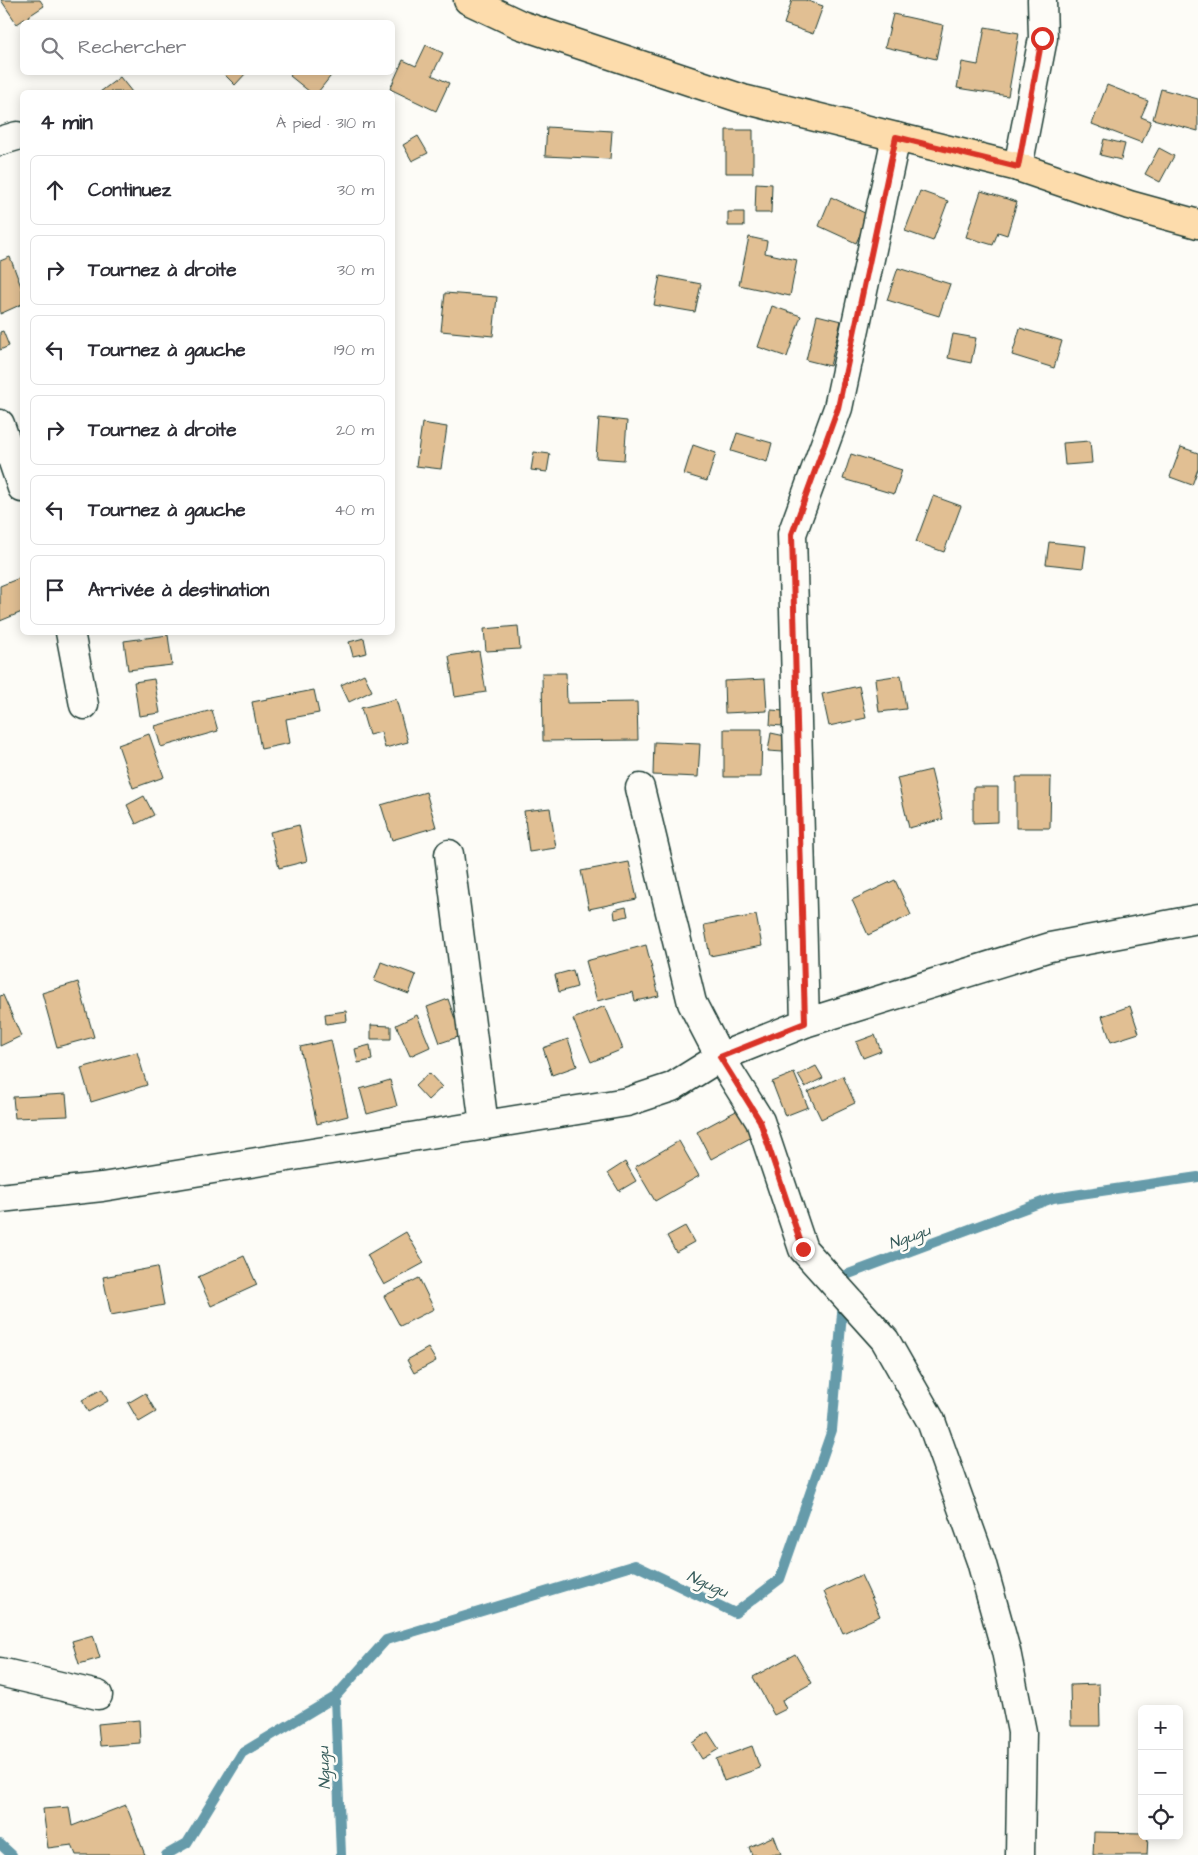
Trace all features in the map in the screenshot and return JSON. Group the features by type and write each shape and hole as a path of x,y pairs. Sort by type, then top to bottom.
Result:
{"main road":[{"path":"468,0 521,25 743,99 1018,167 1129,205 1198,224"}],"street":[{"path":"1018,167 1042,38 1042,0"},
{"path":"805,1023 792,534 838,408 896,137"},
{"path":"0,424 20,482"},
{"path":"71,635 84,705"},
{"path":"640,788 692,1003 720,1057 760,1121 803,1249 885,1340 931,1421 981,1561 1006,1651 1022,1732 1020,1855"},
{"path":"449,854 484,1125"},
{"path":"0,1198 102,1187 627,1102 672,1087 720,1057 805,1023 1050,948 1198,919"},
{"path":"0,1672 98,1694"}],"building":[{"path":"1,0 40,0 44,6 23,20 20,20 17,24"},
{"path":"792,0 805,0 823,6 813,34 784,24"},
{"path":"893,14 943,25 936,59 885,47"},
{"path":"985,27 1019,33 1008,96 957,88 962,62 978,65"},
{"path":"426,45 443,53 432,75 449,83 436,111 390,89 403,60 416,66"},
{"path":"225,75 244,75 235,85"},
{"path":"332,75 320,90 308,90 290,76"},
{"path":"120,77 130,90 103,90"},
{"path":"1107,85 1148,101 1141,117 1151,121 1142,143 1092,124"},
{"path":"1161,89 1198,99 1198,131 1153,119"},
{"path":"547,127 612,131 610,159 545,156"},
{"path":"726,130 753,130 753,173 726,173"},
{"path":"418,136 428,153 412,161 403,145"},
{"path":"1104,139 1125,144 1121,160 1100,155"},
{"path":"1159,148 1174,156 1160,182 1145,174"},
{"path":"756,183 772,184 771,213 755,213"},
{"path":"920,191 948,201 933,241 905,231"},
{"path":"981,191 1017,202 1007,235 998,232 993,245 966,237"},
{"path":"831,197 869,215 856,243 819,226"},
{"path":"728,212 744,212 744,226 728,226"},
{"path":"749,237 767,241 765,253 797,260 790,296 739,285"},
{"path":"10,257 20,284 20,305 0,314 0,261"},
{"path":"898,268 950,284 939,316 887,300"},
{"path":"660,276 701,284 695,312 654,305"},
{"path":"445,293 497,297 493,336 441,331"},
{"path":"772,306 801,316 787,357 758,347"},
{"path":"817,315 841,321 830,366 806,360"},
{"path":"1020,328 1062,341 1054,368 1012,355"},
{"path":"3,331 9,346 0,350 0,332"},
{"path":"953,334 976,338 971,363 948,358"},
{"path":"599,418 627,421 624,460 596,458"},
{"path":"422,423 447,427 441,469 416,466"},
{"path":"737,433 772,443 767,462 731,451"},
{"path":"1090,441 1092,463 1065,465 1063,443"},
{"path":"693,445 716,453 707,481 684,474"},
{"path":"1181,447 1198,453 1198,469 1192,485 1170,477"},
{"path":"534,452 550,454 547,472 531,470"},
{"path":"851,454 902,470 894,494 843,479"},
{"path":"933,496 961,506 944,552 916,542"},
{"path":"1049,542 1086,546 1083,568 1046,564"},
{"path":"20,578 20,613 0,621 0,586"},
{"path":"518,626 520,649 486,651 484,629"},
{"path":"168,635 172,665 128,670 124,641"},
{"path":"364,638 367,653 353,656 349,642"},
{"path":"479,651 486,692 455,697 449,656"},
{"path":"542,673 566,673 567,703 637,702 638,740 543,741"},
{"path":"364,674 372,691 349,702 341,685"},
{"path":"901,675 906,709 879,712 875,679"},
{"path":"154,679 160,713 139,716 134,682"},
{"path":"765,679 767,711 725,713 724,681"},
{"path":"859,686 866,718 829,726 822,694"},
{"path":"314,690 319,713 286,719 290,743 261,749 252,702"},
{"path":"396,699 408,742 385,748 381,732 369,735 361,708"},
{"path":"212,710 218,731 161,747 155,726"},
{"path":"771,710 784,711 783,726 770,725"},
{"path":"724,729 762,729 761,777 724,777"},
{"path":"771,733 785,736 783,752 768,751"},
{"path":"149,734 164,777 133,788 118,745"},
{"path":"654,742 700,744 698,777 653,775"},
{"path":"931,770 943,819 909,828 897,778"},
{"path":"1016,777 1051,777 1050,828 1016,828"},
{"path":"973,787 998,787 998,822 973,823"},
{"path":"426,792 436,827 392,840 381,805"},
{"path":"144,796 154,815 136,824 127,805"},
{"path":"550,808 556,848 529,852 524,811"},
{"path":"299,825 307,861 279,868 270,832"},
{"path":"629,862 637,899 589,909 581,871"},
{"path":"895,880 911,915 868,935 852,900"},
{"path":"626,907 628,916 615,919 614,910"},
{"path":"756,915 762,946 710,956 704,925"},
{"path":"646,945 659,996 635,1001 633,992 597,1001 586,961"},
{"path":"381,962 416,975 409,994 374,981"},
{"path":"573,970 577,987 559,992 555,975"},
{"path":"78,982 94,1037 57,1047 42,993"},
{"path":"3,995 21,1036 0,1046 0,996"},
{"path":"448,999 461,1036 440,1043 427,1007"},
{"path":"605,1006 623,1049 591,1062 573,1019"},
{"path":"1130,1006 1139,1033 1111,1042 1102,1016"},
{"path":"346,1011 347,1021 326,1024 325,1014"},
{"path":"417,1015 430,1047 410,1056 396,1025"},
{"path":"371,1025 391,1026 391,1039 371,1039"},
{"path":"875,1035 881,1051 863,1058 856,1042"},
{"path":"568,1039 577,1066 552,1075 543,1048"},
{"path":"331,1040 348,1116 317,1124 300,1047"},
{"path":"370,1045 372,1060 358,1063 355,1049"},
{"path":"137,1052 147,1085 91,1102 81,1068"},
{"path":"816,1066 823,1078 805,1087 798,1075"},
{"path":"429,1073 442,1087 428,1100 415,1086"},
{"path":"794,1073 808,1107 785,1116 772,1082"},
{"path":"843,1076 855,1103 821,1119 808,1092"},
{"path":"390,1080 397,1106 367,1114 360,1089"},
{"path":"66,1094 68,1116 15,1118 13,1097"},
{"path":"738,1110 752,1137 711,1159 697,1132"},
{"path":"679,1141 699,1176 655,1201 635,1167"},
{"path":"625,1162 636,1181 619,1191 608,1173"},
{"path":"685,1226 694,1242 676,1252 667,1236"},
{"path":"406,1232 424,1263 384,1285 367,1255"},
{"path":"244,1256 257,1285 211,1306 198,1277"},
{"path":"157,1267 164,1305 111,1315 103,1277"},
{"path":"419,1278 434,1309 400,1326 384,1296"},
{"path":"428,1348 436,1361 414,1373 407,1360"},
{"path":"102,1389 108,1401 88,1412 82,1400"},
{"path":"145,1393 156,1412 139,1422 128,1403"},
{"path":"861,1575 880,1616 843,1633 824,1592"},
{"path":"93,1635 100,1658 79,1664 72,1641"},
{"path":"795,1654 812,1683 782,1700 786,1709 774,1715 753,1677"},
{"path":"1099,1684 1100,1726 1071,1726 1070,1685"},
{"path":"139,1720 140,1743 100,1746 98,1724"},
{"path":"708,1732 719,1749 702,1759 692,1743"},
{"path":"752,1746 760,1768 724,1781 716,1759"},
{"path":"126,1805 145,1855 76,1855 72,1845 48,1848 43,1809 69,1807 72,1826"},
{"path":"1094,1832 1138,1833 1138,1840 1148,1840 1147,1855 1093,1855"},
{"path":"774,1836 781,1854 752,1855 749,1847"}],"waterway":[{"name":"Ngugu","path":"844,1287 846,1275 1053,1198 1198,1177"},
{"name":"Ngugu","path":"166,1855 187,1843 242,1753 335,1697 386,1640 635,1565 735,1613 780,1579 832,1430 843,1302"},
{"name":"Ngugu","path":"335,1697 341,1855"},
{"path":"0,1844 12,1855"}],"route":[{"path":"803,1249 760,1121 720,1057 805,1023 792,534 838,408 896,137 1018,167 1042,38"}]}
